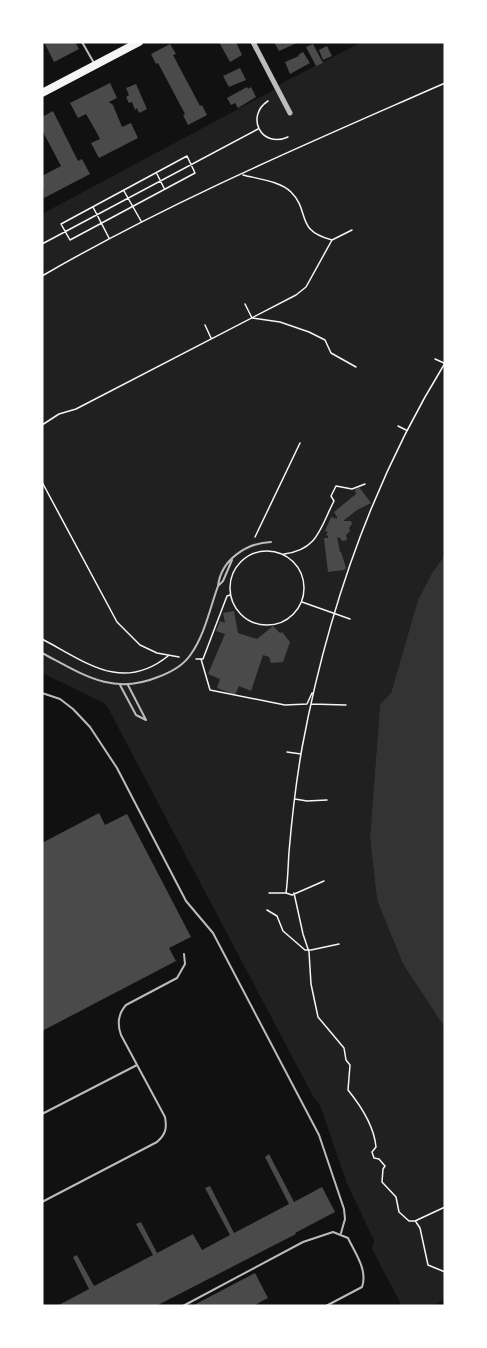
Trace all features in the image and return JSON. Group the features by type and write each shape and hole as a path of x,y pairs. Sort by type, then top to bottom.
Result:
{"main road":[{"path":"42,93 140,42"}],"street":[{"path":"253,42 290,113"}],"lane":[{"path":"82,42 95,65"},
{"path":"42,653 90,678 120,685 145,683 164,675 188,658 198,642 226,562 252,545 271,542"},
{"path":"120,685 136,715 146,720 128,686"},
{"path":"42,693 60,699 90,727 117,768 186,902 213,933 319,1135 344,1209 345,1219 341,1233"},
{"path":"42,1202 157,1142 164,1136 167,1125 165,1117 118,1028 122,1010 126,1005 177,978 184,964 184,954"},
{"path":"42,1114 137,1065"},
{"path":"183,1306 303,1242 333,1232 341,1233 348,1238 364,1272 365,1280 362,1287 326,1306"}],"path":[{"path":"42,276 142,222 242,174 445,83"},
{"path":"268,101 264,103 258,115 258,129 264,136 271,139 278,140 288,137"},
{"path":"42,244 258,129"},
{"path":"187,156 195,173 70,240 61,224 156,173 187,156"},
{"path":"156,173 165,189"},
{"path":"242,174 287,189 295,197 308,228 318,236 332,240"},
{"path":"124,190 142,222"},
{"path":"93,207 110,239"},
{"path":"42,425 59,414 76,410 296,295 306,287 332,240 352,230"},
{"path":"244,304 252,318"},
{"path":"252,318 280,322 309,332 325,340 331,353 356,366"},
{"path":"205,325 211,339"},
{"path":"286,893 301,754 314,690 335,614 366,521 407,431 445,363 435,359"},
{"path":"398,426 407,431"},
{"path":"248,557 257,530 300,443"},
{"path":"42,482 117,622 140,645 157,653 201,659"},
{"path":"282,555 292,561 300,573 304,587 302,602 297,610 285,621 265,625 242,616 231,595 231,583 239,565 248,557 265,552 282,555 299,552 309,546 316,538 333,501 331,496 336,486 352,489 365,484"},
{"path":"201,659 203,659 227,596 231,595"},
{"path":"302,602 350,619"},
{"path":"42,639 92,666 112,673 144,672 168,656"},
{"path":"201,659 210,690 285,705 307,704 314,690"},
{"path":"311,704 345,705"},
{"path":"287,752 301,754"},
{"path":"295,798 307,801 327,800"},
{"path":"269,893 292,895 324,881"},
{"path":"294,893 311,962 311,984 318,1017 344,1048 346,1060 350,1065 348,1090 356,1098 364,1116 369,1120 376,1142 376,1147 372,1152 374,1158 385,1166 382,1169 382,1182 396,1197 402,1216 409,1221 415,1221 445,1207"},
{"path":"267,910 277,916 283,931 300,947 308,950 339,944"},
{"path":"415,1221 420,1228 428,1265 445,1272"}],"shaded area":[{"path":"362,42 445,42 445,555 432,573 418,600 391,693 380,704 370,838 377,900 403,964 445,1028 445,1299 432,1306 402,1306 372,1249 374,1241 346,1181 320,1105 314,1098 108,708 104,703 42,673 42,214"},
{"path":"445,555 445,1028 403,964 377,900 370,838 380,704 391,693 418,600 432,573"}],"building":[{"path":"44,42 75,42 79,49 54,62"},
{"path":"219,42 236,42 242,55 230,62"},
{"path":"274,42 299,42 279,51"},
{"path":"170,44 176,54 173,55 207,115 188,125 183,115 185,114 151,54"},
{"path":"313,44 323,63 316,66 306,47"},
{"path":"327,46 332,56 323,60 319,50"},
{"path":"303,52 310,63 290,74 285,62"},
{"path":"240,68 246,80 229,87 223,76"},
{"path":"110,83 117,98 109,102 113,105 122,127 131,123 138,138 99,158 91,143 100,139 97,133 86,114 78,118 70,103"},
{"path":"136,84 147,109 139,113 126,97 129,95 126,88"},
{"path":"247,87 248,89 251,87 256,97 238,108 235,103 231,105 227,98"},
{"path":"53,111 78,161 82,159 90,174 44,198 42,176 61,166 42,130 42,117"},
{"path":"359,487 371,503 343,521 351,521 352,524 346,535 347,540 342,541 337,537 346,568 328,572 324,538 328,538 326,535 328,532 325,531 331,517 337,519 334,512 356,494 355,490"},
{"path":"234,611 238,633 257,639 273,626 290,642 283,662 271,663 269,657 263,655 251,691 239,686 235,695 217,688 220,679 208,674 225,634 216,631 220,621 225,623 223,613"},
{"path":"99,813 105,825 127,814 191,937 169,948 176,961 42,1031 42,843"},
{"path":"269,1154 294,1202 322,1187 335,1212 156,1306 57,1306 89,1289 73,1257 77,1255 94,1286 153,1255 136,1224 141,1222 157,1253 193,1234 202,1250 230,1235 205,1188 210,1186 234,1233 289,1204 265,1157"},
{"path":"255,1273 268,1298 253,1306 192,1306"}]}
